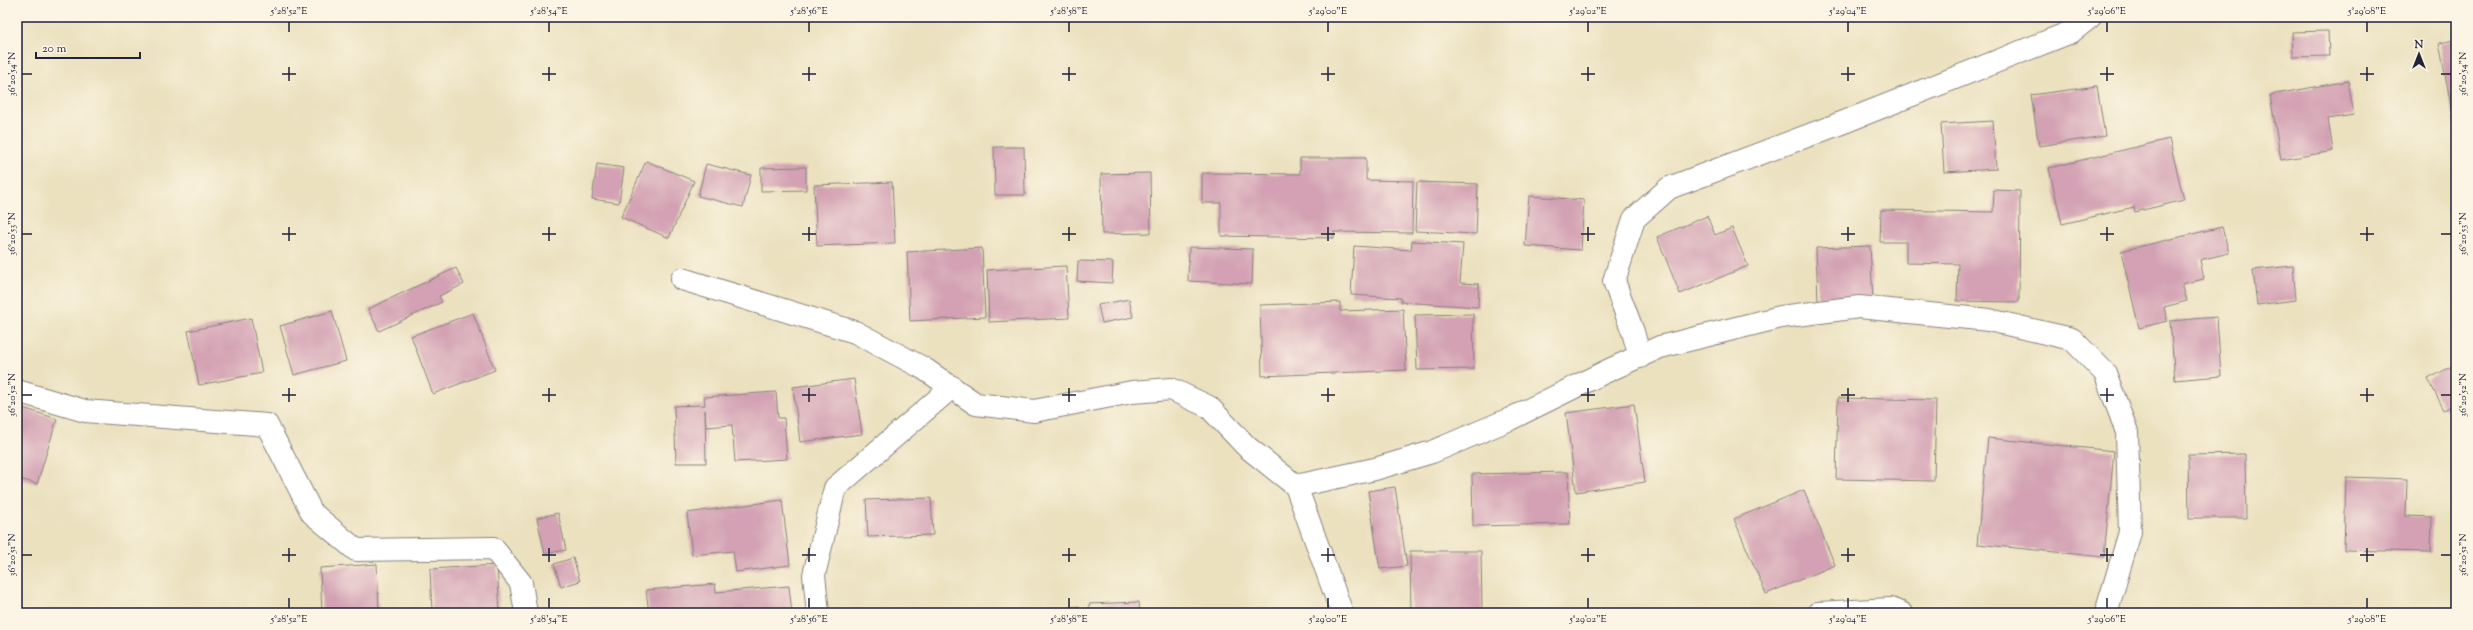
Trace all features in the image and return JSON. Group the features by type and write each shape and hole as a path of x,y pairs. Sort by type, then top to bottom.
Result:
{"street":[{"path":"1640,357 1633,332 1614,281 1634,219 1669,188 2071,32 2090,17"},
{"path":"682,279 855,332 923,368 976,404 1034,412 1132,392 1172,389 1209,407 1247,447 1296,486 1342,613"},
{"path":"1296,486 1375,469 1432,452 1510,419 1660,347 1781,317 1859,307 1989,320 2072,339 2105,373 2127,432 2130,532 2106,613"},
{"path":"818,613 814,575 835,488 952,387"},
{"path":"17,391 85,411 267,425 312,513 356,550 493,548 521,583 526,613"},
{"path":"1818,613 1891,608 1901,613"}],"building":[{"path":"2328,31 2329,56 2293,57 2292,32"},
{"path":"2456,40 2456,126 2455,126 2439,43"},
{"path":"2348,81 2354,115 2328,119 2333,151 2281,160 2270,95"},
{"path":"2097,86 2105,136 2039,146 2031,95"},
{"path":"1993,121 1996,169 1944,172 1941,124"},
{"path":"2169,139 2184,200 2135,212 2134,207 2062,224 2049,168"},
{"path":"994,147 1024,147 1025,195 995,195"},
{"path":"1300,158 1366,158 1366,180 1413,181 1412,233 1334,232 1334,238 1221,236 1221,203 1202,203 1202,173 1300,174"},
{"path":"646,161 694,181 669,238 621,217"},
{"path":"597,164 624,168 619,203 592,199"},
{"path":"706,164 751,175 743,207 698,196"},
{"path":"806,167 806,190 761,191 761,168"},
{"path":"1150,173 1151,233 1102,234 1101,174"},
{"path":"892,182 895,243 817,246 814,185"},
{"path":"1417,182 1478,184 1476,234 1415,231"},
{"path":"1994,190 2020,191 2019,302 1957,301 1958,264 1906,263 1906,242 1880,242 1881,210 1993,212"},
{"path":"1529,196 1584,200 1581,250 1525,246"},
{"path":"2456,208 2456,226 2455,226 2452,209"},
{"path":"1707,216 1715,235 1732,228 1748,266 1680,294 1657,237"},
{"path":"2222,227 2229,253 2200,260 2204,279 2182,284 2187,301 2164,307 2167,321 2139,328 2121,251"},
{"path":"1412,241 1463,244 1460,283 1479,284 1478,307 1401,302 1401,298 1351,295 1354,246 1411,250"},
{"path":"1870,246 1873,299 1818,302 1816,248"},
{"path":"1189,247 1253,249 1252,284 1188,281"},
{"path":"982,248 985,317 910,321 907,252"},
{"path":"1078,261 1113,262 1112,283 1077,281"},
{"path":"1066,266 1069,318 989,322 987,270"},
{"path":"2293,266 2296,300 2257,305 2253,270"},
{"path":"456,268 464,284 439,296 442,302 379,331 368,309"},
{"path":"1129,299 1133,317 1102,323 1098,305"},
{"path":"1340,302 1340,311 1403,309 1406,370 1262,376 1260,305"},
{"path":"332,311 346,361 294,375 280,326"},
{"path":"473,313 495,370 433,394 411,336"},
{"path":"1473,314 1474,369 1417,370 1415,315"},
{"path":"2217,317 2221,376 2175,380 2170,321"},
{"path":"251,318 262,373 199,385 188,331"},
{"path":"2456,364 2456,404 2444,410 2428,379"},
{"path":"854,379 862,434 800,442 793,387"},
{"path":"776,392 778,418 784,418 787,459 735,462 732,425 706,427 705,410 706,463 676,463 674,406 705,405 704,397"},
{"path":"1838,398 1936,400 1934,481 1836,479"},
{"path":"1634,404 1645,482 1576,492 1566,413"},
{"path":"17,406 57,419 37,484 17,478"},
{"path":"1988,438 2114,451 2104,557 1977,544"},
{"path":"2245,454 2246,518 2189,518 2188,455"},
{"path":"1568,472 1570,524 1473,526 1472,474"},
{"path":"2346,477 2407,479 2406,516 2432,517 2431,552 2344,550"},
{"path":"1395,487 1407,566 1380,569 1368,491"},
{"path":"1804,490 1835,565 1766,594 1734,519"},
{"path":"931,498 933,535 868,537 866,500"},
{"path":"782,500 790,565 736,572 733,551 692,555 687,513"},
{"path":"558,513 566,550 545,554 537,518"},
{"path":"1410,551 1481,551 1482,613 1411,613"},
{"path":"573,558 580,581 561,587 554,564"},
{"path":"377,564 379,613 322,613 320,568"},
{"path":"497,565 500,613 432,613 430,569"},
{"path":"715,584 716,592 789,586 792,613 649,613 646,590"},
{"path":"1139,602 1140,613 1090,613 1089,604"},
{"path":"1079,606 1080,613 1038,613 1038,612"}]}
